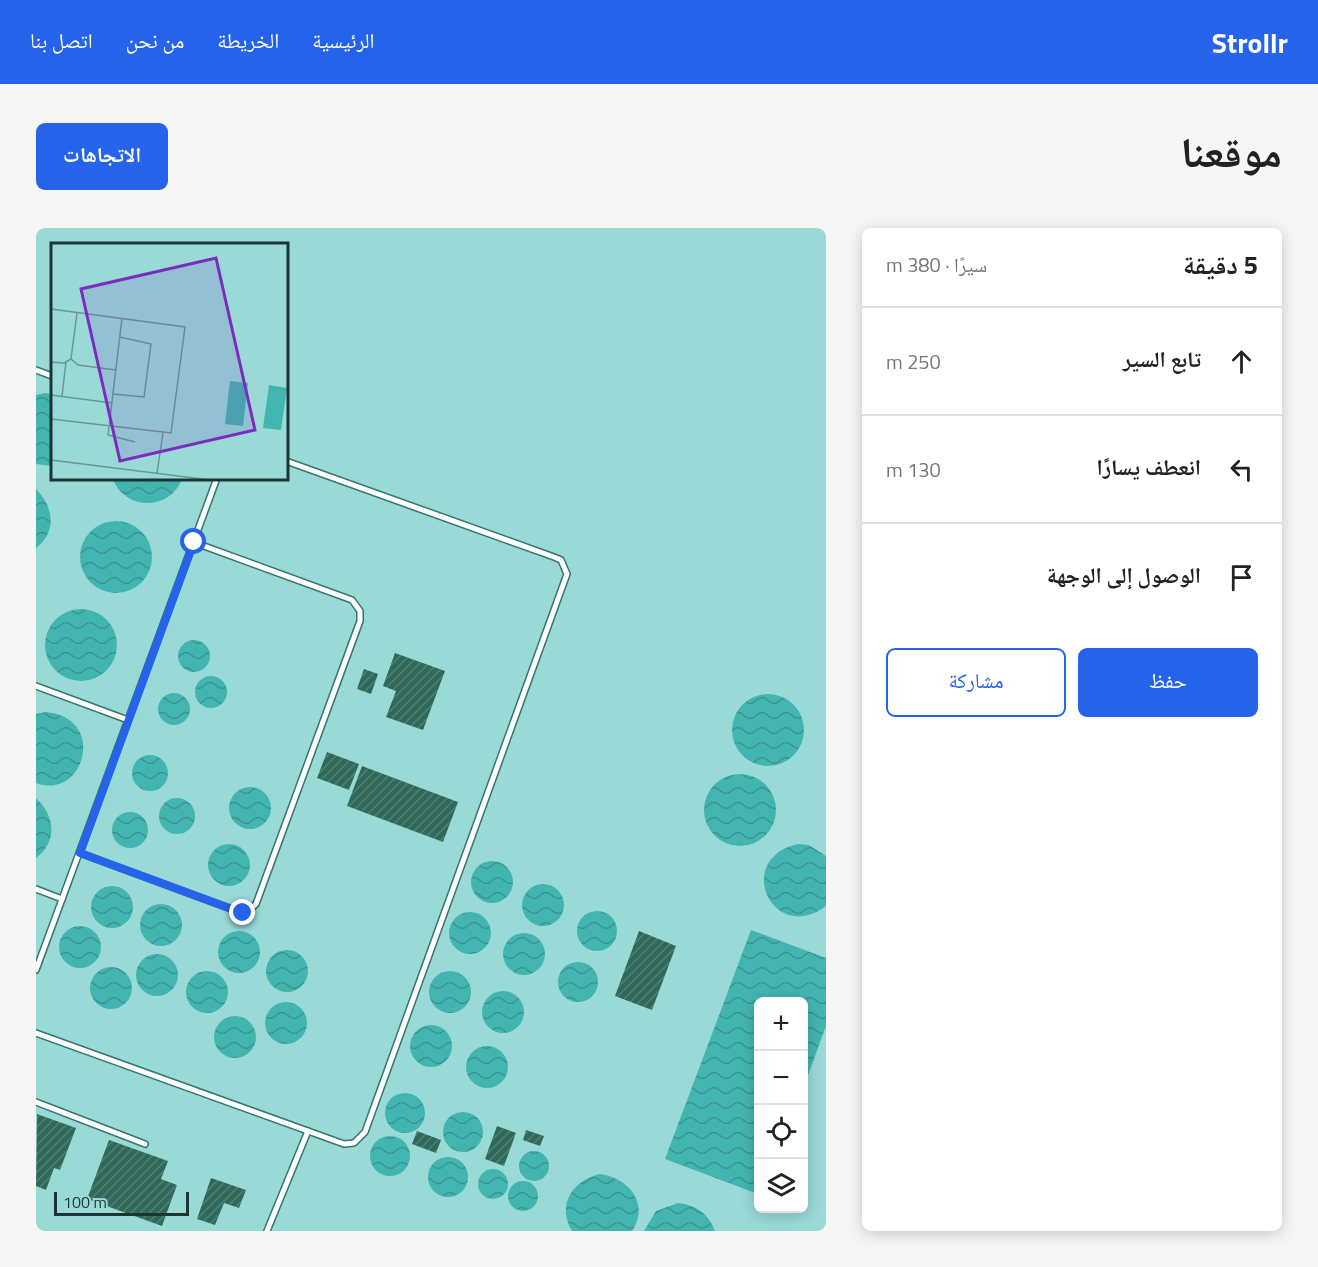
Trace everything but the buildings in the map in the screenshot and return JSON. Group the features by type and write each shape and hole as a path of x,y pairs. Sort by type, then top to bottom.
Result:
{"lane":[{"path":"36,370 51,376"},
{"path":"36,1033 349,1144 359,1140 365,1132 567,574 561,560 554,557 288,462"},
{"path":"36,970 216,480"},
{"path":"80,853 239,912 254,908 360,621 360,611 352,600 194,542"},
{"path":"36,686 128,720"},
{"path":"36,889 62,899"},
{"path":"36,1102 144,1144"},
{"path":"267,1231 308,1131"}],"water":[{"path":"51,394 51,466 36,464 36,395"},
{"path":"114,480 181,480 176,490 158,502 137,502 119,490"},
{"path":"36,489 47,504 51,519 47,535 36,548"},
{"path":"109,521 123,521 142,531 152,550 152,564 142,583 123,593 109,593 90,583 80,564 80,550 90,531"},
{"path":"74,609 88,609 107,619 117,638 117,652 107,671 88,681 74,681 55,671 45,652 45,638 55,619"},
{"path":"194,640 205,645 210,656 205,667 194,672 183,667 178,656 183,645"},
{"path":"211,676 222,681 227,692 222,703 211,708 200,703 195,692 200,681"},
{"path":"174,693 185,698 190,709 185,720 174,725 163,720 158,709 163,698"},
{"path":"761,694 775,694 794,704 804,723 804,737 794,756 775,766 761,766 742,756 732,737 732,723 742,704"},
{"path":"46,712 65,718 77,728 83,742 82,756 77,770 67,780 53,785 36,783 36,714"},
{"path":"150,755 163,760 168,773 163,786 150,791 137,786 132,773 137,760"},
{"path":"733,774 747,774 766,784 776,803 776,817 766,836 747,846 733,846 714,836 704,817 704,803 714,784"},
{"path":"250,787 258,788 265,793 270,800 270,816 265,823 258,828 250,829 242,828 235,823 230,816 229,808 230,800 235,793 242,788"},
{"path":"36,798 50,820 51,836 48,844 36,858"},
{"path":"177,798 190,803 195,816 190,829 177,834 164,829 159,816 164,803"},
{"path":"130,812 143,817 148,830 143,843 130,848 117,843 112,830 117,817"},
{"path":"229,844 237,845 244,850 249,857 249,873 244,880 237,885 229,886 221,885 214,880 209,873 208,865 209,857 214,850 221,845"},
{"path":"798,844 809,845 826,856 826,906 807,915 790,915 776,908 767,896 764,881 767,866 778,853"},
{"path":"492,861 507,867 513,882 507,897 492,903 477,897 471,882 477,867"},
{"path":"543,884 551,885 558,890 563,897 563,913 558,920 551,925 543,926 535,925 528,920 523,913 522,905 523,897 528,890 535,885"},
{"path":"112,886 120,887 127,892 132,899 132,915 127,922 120,927 112,928 104,927 97,922 92,915 91,907 92,899 97,892 104,887"},
{"path":"161,904 169,905 176,910 181,917 181,933 176,940 169,945 161,946 153,945 146,940 141,933 140,925 141,917 146,910 153,905"},
{"path":"597,911 611,917 617,931 611,945 597,951 583,945 577,931 583,917"},
{"path":"470,912 485,918 491,933 485,948 470,954 455,948 449,933 455,918"},
{"path":"80,926 88,927 95,932 100,939 100,955 95,962 88,967 80,968 72,967 65,962 60,955 59,947 60,939 65,932 72,927"},
{"path":"751,930 826,958 826,1026 808,1075 808,997 754,997 754,1192 665,1159"},
{"path":"239,931 247,932 254,937 259,944 259,960 254,967 247,972 239,973 231,972 224,967 219,960 218,952 219,944 224,937 231,932"},
{"path":"524,933 532,934 539,939 544,946 544,962 539,969 532,974 524,975 516,974 509,969 504,962 503,954 504,946 509,939 516,934"},
{"path":"287,950 295,951 302,956 307,963 307,979 302,986 295,991 287,992 279,991 272,986 267,979 266,971 267,963 272,956 279,951"},
{"path":"157,954 165,955 172,960 177,967 177,983 172,990 165,995 157,996 149,995 142,990 137,983 136,975 137,967 142,960 149,955"},
{"path":"578,962 592,968 598,982 592,996 578,1002 564,996 558,982 564,968"},
{"path":"111,967 126,973 132,988 126,1003 111,1009 96,1003 90,988 96,973"},
{"path":"207,971 215,972 222,977 227,984 227,1000 222,1007 215,1012 207,1013 199,1012 192,1007 187,1000 186,992 187,984 192,977 199,972"},
{"path":"450,971 458,972 465,977 470,984 470,1000 465,1007 458,1012 450,1013 442,1012 435,1007 430,1000 429,992 430,984 435,977 442,972"},
{"path":"503,991 518,997 524,1012 518,1027 503,1033 488,1027 482,1012 488,997"},
{"path":"286,1002 294,1003 301,1008 306,1015 306,1031 301,1038 294,1043 286,1044 278,1043 271,1038 266,1031 265,1023 266,1015 271,1008 278,1003"},
{"path":"235,1016 243,1017 250,1022 255,1029 255,1045 250,1052 243,1057 235,1058 227,1057 220,1052 215,1045 214,1037 215,1029 220,1022 227,1017"},
{"path":"431,1025 439,1026 446,1031 451,1038 451,1054 446,1061 439,1066 431,1067 423,1066 416,1061 411,1054 410,1046 411,1038 416,1031 423,1026"},
{"path":"487,1046 495,1047 502,1052 507,1059 507,1075 502,1082 495,1087 487,1088 479,1087 472,1082 467,1075 466,1067 467,1059 472,1052 479,1047"},
{"path":"405,1093 419,1099 425,1113 419,1127 405,1133 391,1127 385,1113 391,1099"},
{"path":"463,1112 477,1118 483,1132 477,1146 463,1152 449,1146 443,1132 449,1118"},
{"path":"390,1136 404,1142 410,1156 404,1170 390,1176 376,1170 370,1156 376,1142"},
{"path":"534,1151 544,1156 549,1166 544,1176 534,1181 524,1176 519,1166 524,1156"},
{"path":"448,1157 462,1163 468,1177 462,1191 448,1197 434,1191 428,1177 434,1163"},
{"path":"493,1169 503,1174 508,1184 503,1194 493,1199 483,1194 478,1184 483,1174"},
{"path":"600,1174 620,1181 634,1194 639,1211 632,1231 572,1231 566,1212 570,1195 582,1182"},
{"path":"523,1181 533,1186 538,1196 533,1206 523,1211 513,1206 508,1196 513,1186"},
{"path":"678,1203 701,1211 709,1219 715,1231 644,1231 656,1211"}],"route":[{"path":"194,542 80,853 243,913"}]}
